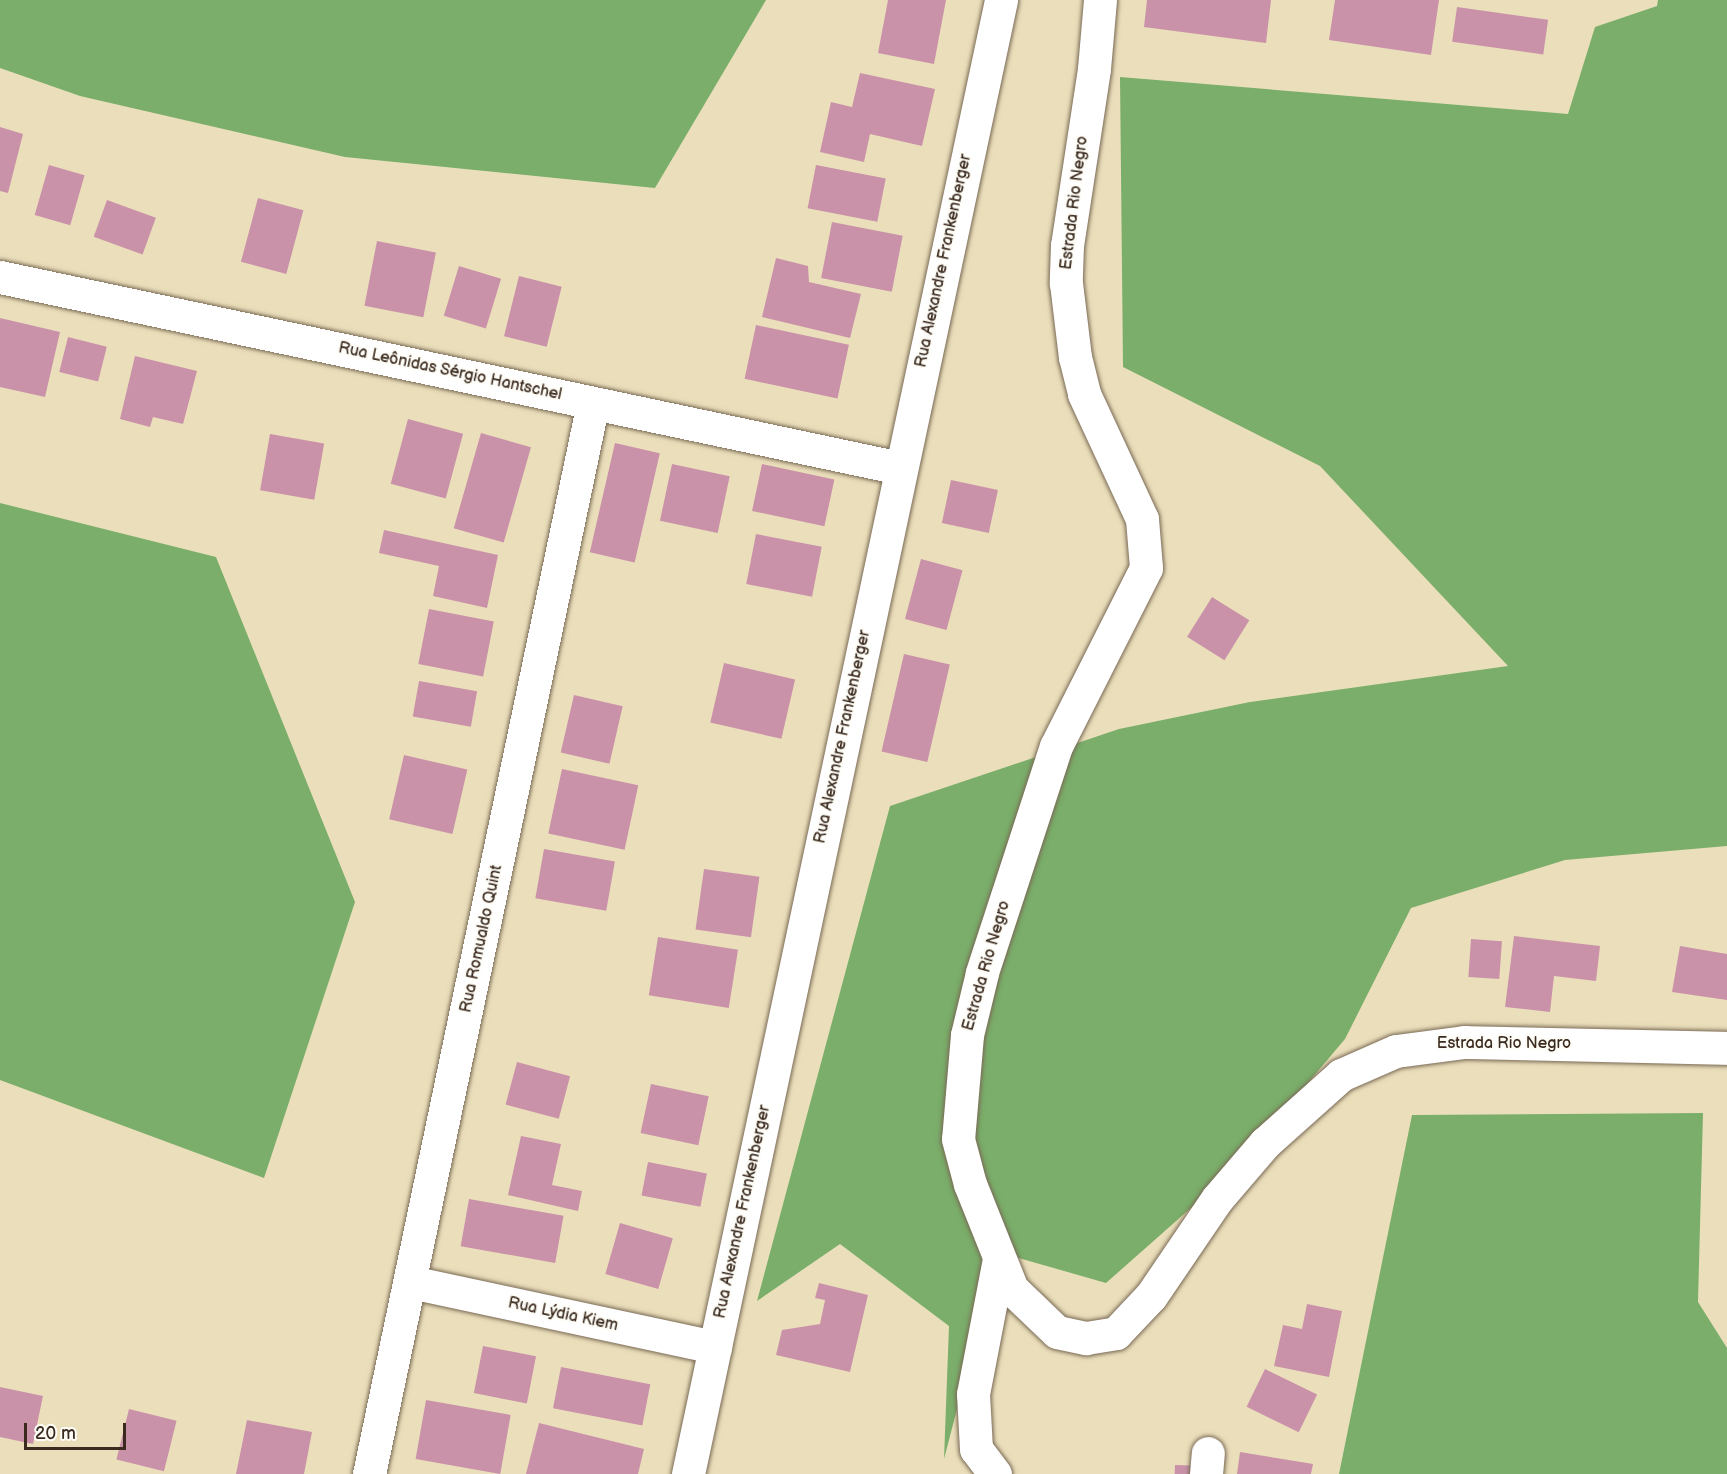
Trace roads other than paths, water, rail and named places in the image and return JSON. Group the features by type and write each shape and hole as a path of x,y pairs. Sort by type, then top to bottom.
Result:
{"street":[{"name":"Rua Alexandre Frankenberger","path":"688,1474 1000,0"},
{"name":"Estrada Rio Negro","path":"1100,0 1094,69 1067,245 1066,283 1075,357 1084,394 1142,519 1146,568 1056,746 982,973 967,1035 958,1139 999,1259 1012,1289 1057,1332 1086,1338 1116,1333 1151,1296 1217,1199 1265,1143 1341,1075 1396,1050 1453,1043 1727,1048"},
{"name":"Rua Leônidas Sérgio Hantschel","path":"0,277 900,468"},
{"name":"Rua Romualdo Quint","path":"369,1474 411,1282 593,403"},
{"path":"995,1474 976,1449 973,1394 999,1259"},
{"name":"Rua Lýdia Kiem","path":"411,1282 715,1347"}]}
